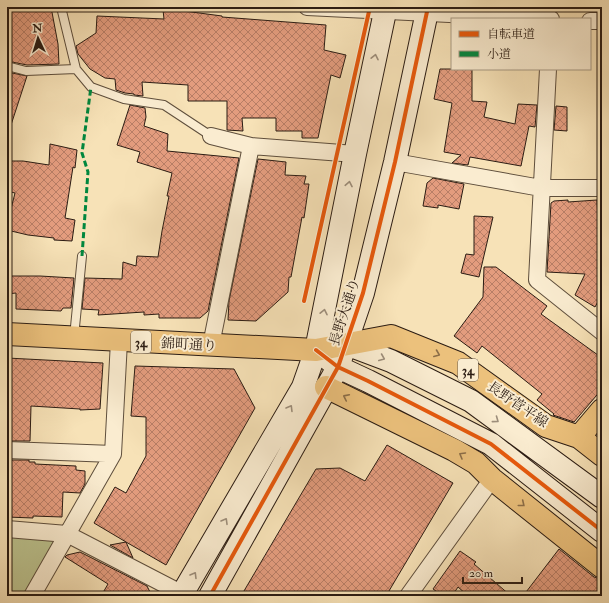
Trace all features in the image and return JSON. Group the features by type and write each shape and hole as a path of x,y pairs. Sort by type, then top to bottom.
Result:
{"main road":[{"name":"錦町通り","path":"7,334 276,348"},
{"name":"長野菅平線","path":"276,348 316,350 391,336 458,363 546,426 579,437 602,455"},
{"path":"326,387 476,462 492,479 602,567"},
{"path":"579,437 602,410"}],"street":[{"path":"307,7 428,10 537,18"},
{"name":"長野大通り","path":"182,595 303,387 316,350 354,154 385,9"},
{"name":"長野大通り","path":"210,596 338,367 363,293 395,162 428,10"},
{"path":"591,21 602,21"},
{"path":"548,70 537,280 602,332"},
{"path":"211,136 252,146 354,154"},
{"path":"211,345 252,146"},
{"path":"395,162 541,188 602,188"},
{"path":"32,596 113,454 119,341"},
{"path":"346,344 386,359 471,401 602,497"},
{"path":"316,350 338,367 491,444 602,531"},
{"path":"7,450 113,454"},
{"path":"412,595 492,479"},
{"path":"7,529 67,534 182,595"}],"lane":[{"path":"61,7 76,69 90,87 124,99 164,105 211,136"},
{"path":"7,66 26,71 76,69"},
{"path":"74,338 82,256"}],"green space":[{"path":"7,534 51,537 56,545 26,596 7,596"}],"building":[{"path":"7,7 51,7 58,44 59,64 27,65 7,61"},
{"path":"163,10 184,11 222,17 326,25 324,50 346,55 340,78 331,75 318,138 302,138 302,131 276,131 276,118 242,118 243,131 227,130 227,101 188,101 188,85 142,82 143,96 125,93 116,90 115,79 105,78 90,69 78,54 76,46 96,33 97,16 164,19"},
{"path":"440,69 472,70 472,101 487,102 484,117 515,124 518,104 537,105 535,127 529,126 521,166 470,157 468,165 452,163 461,155 444,152 452,103 434,99"},
{"path":"7,72 27,76 10,128 7,128"},
{"path":"130,105 145,108 146,117 144,126 168,134 167,151 239,158 208,311 200,318 159,318 159,314 144,315 144,312 98,315 99,310 82,309 85,278 122,279 123,262 136,266 137,256 158,257 172,173 137,162 140,152 117,145"},
{"path":"556,106 567,107 567,131 554,130"},
{"path":"50,144 77,150 65,218 75,220 72,241 54,240 54,238 28,235 7,230 15,193 7,191 8,161 23,161 49,165"},
{"path":"258,159 286,162 285,175 306,176 304,184 309,184 304,218 302,217 291,277 289,277 288,292 256,321 228,320 229,301"},
{"path":"433,178 464,184 459,209 438,205 438,208 423,206 427,183"},
{"path":"568,200 568,202 597,200 601,283 600,298 595,307 575,295 585,274 547,272 551,203 554,201"},
{"path":"474,216 493,217 479,277 461,273 466,254 474,255"},
{"path":"484,267 496,267 547,306 541,314 602,358 602,389 574,422 553,415 554,414 537,400 542,394 482,346 477,353 454,336 483,297"},
{"path":"7,276 74,278 71,308 63,308 61,311 16,309 16,293 7,294"},
{"path":"7,358 103,363 100,409 80,410 31,406 30,441 8,441"},
{"path":"135,366 234,369 255,408 166,565 94,523 115,487 126,493 146,456 146,417 131,416"},
{"path":"387,445 453,483 386,596 241,596 316,469 340,468 365,481"},
{"path":"7,460 29,460 29,462 35,462 35,464 76,466 76,470 85,471 85,484 80,493 63,492 62,517 7,517"},
{"path":"126,542 133,558 110,545"},
{"path":"559,549 594,577 602,580 602,586 594,596 523,596"},
{"path":"460,551 476,562 474,564 511,596 468,596 458,587 452,596 443,596 433,589"},
{"path":"80,552 147,586 152,596 101,596 108,584 65,557 67,555"}],"marked path":[{"path":"82,256 88,172 82,153 91,87"}],"cycle path":[{"path":"304,301 370,7"},
{"path":"210,596 338,367 363,293 395,162 428,7"},
{"path":"316,350 338,367 491,444 602,531"}]}
